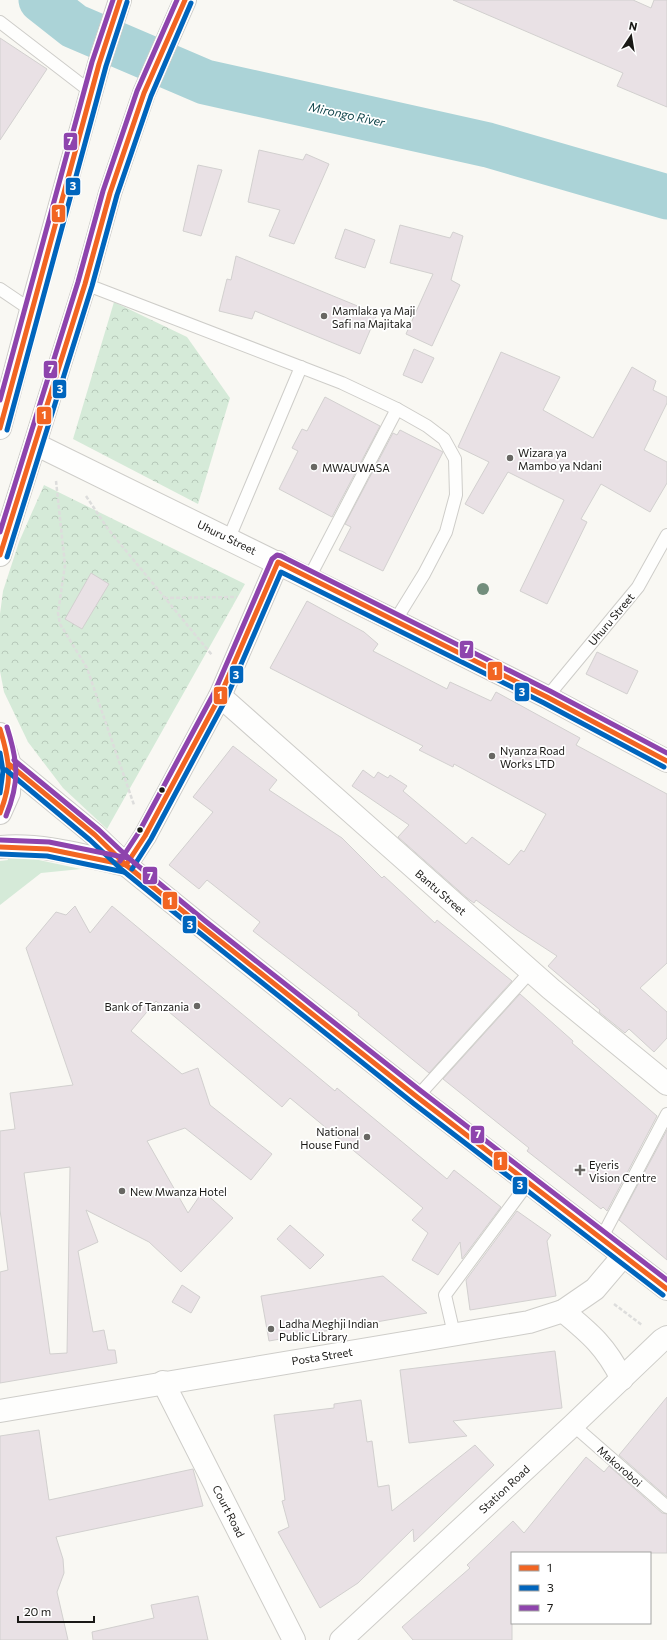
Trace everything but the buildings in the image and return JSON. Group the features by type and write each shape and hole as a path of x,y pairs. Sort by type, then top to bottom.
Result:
{"main road":[{"path":"0,428 3,400 30,310 99,64 120,0"},
{"path":"0,555 44,448 84,284 110,193 144,93 185,0"},
{"name":"Uhuru Street","path":"44,448 278,562 547,697 667,761"},
{"path":"126,865 145,836 220,696 278,562"},
{"name":"Bantu Street","path":"220,696 531,971 667,1084"},
{"path":"0,813 9,793 10,764 1,733"},
{"path":"10,764 95,835 126,865 417,1097 667,1290"},
{"path":"0,848 20,845 70,852 126,865"},
{"name":"Posta Street","path":"0,1411 163,1382 529,1322 563,1312 595,1289 623,1256"},
{"path":"563,1312 591,1334 611,1357 622,1379"},
{"name":"Station Road","path":"341,1640 664,1339"},
{"name":"Court Road","path":"163,1382 294,1640"}],"lane":[{"path":"0,22 91,92"},
{"path":"84,284 342,383 427,426 444,439 455,459 456,495 446,532 424,574 395,621"},
{"path":"0,289 30,310"},
{"path":"229,538 301,367"},
{"path":"309,578 396,409"},
{"name":"Uhuru Street","path":"547,697 638,587 667,535"},
{"path":"417,1097 531,971"},
{"path":"601,1239 667,1114"},
{"path":"454,1334 445,1295 528,1183"},
{"name":"Makoroboi","path":"573,1425 667,1506"}],"path":[{"path":"44,448 64,565 58,613 60,624 87,668 95,686 145,836"},
{"path":"72,462 86,496 108,529 164,598 230,675"},
{"path":"164,598 264,597"},
{"path":"595,1289 664,1339"}],"green space":[{"path":"114,302 187,337 230,398 198,504 73,439"},
{"path":"44,485 245,584 107,829 63,788 28,742 4,692 0,671 0,614 3,591 19,542"},
{"path":"6,853 81,869 41,873 0,905 0,861 8,860"}],"waterway":[{"name":"Mirongo River","path":"41,0 74,26 205,82 488,145 667,197"}],"transit line":[{"name":"7","path":"0,400 92,62 113,0"},
{"name":"1","path":"0,428 99,64 120,0"},
{"name":"7","path":"0,532 78,282 103,191 137,91 177,0"},
{"name":"1","path":"0,555 85,284 110,193 144,93 185,0"},
{"name":"3","path":"7,430 106,66 127,2"},
{"name":"3","path":"7,557 92,286 117,195 151,96 191,3"},
{"name":"7","path":"120,861 139,832 214,693 272,559 277,555 550,691 667,753"},
{"name":"1","path":"126,865 145,836 220,696 278,562 547,697 667,761"},
{"name":"3","path":"132,869 151,839 226,699 281,572 544,703 664,767"},
{"name":"7","path":"6,816 14,792 16,772 7,727"},
{"name":"1","path":"0,729 6,751 9,771 7,791 0,813"},
{"name":"3","path":"0,753 3,771 0,793"},
{"name":"7","path":"14,760 99,830 131,860 204,920 421,1091 667,1280"},
{"name":"1","path":"10,765 95,835 126,865 200,925 417,1097 667,1289"},
{"name":"3","path":"6,770 90,840 122,870 196,930 413,1103 663,1295"},
{"name":"7","path":"0,840 49,842 128,858"},
{"name":"1","path":"0,847 48,849 126,865"},
{"name":"3","path":"0,854 47,856 124,872"}],"place":[{"name":"Mamlaka ya Maji Safi na Majitaka","path":"324,316"},
{"name":"Wizara ya Mambo ya Ndani","path":"510,458"},
{"name":"MWAUWASA","path":"314,467"},
{"name":"Nyanza Road Works LTD","path":"492,756"},
{"name":"Bank of Tanzania","path":"197,1006"},
{"name":"National House Fund","path":"367,1137"},
{"name":"Eyeris Vision Centre","path":"580,1170"},
{"name":"New Mwanza Hotel","path":"122,1191"},
{"name":"Ladha Meghji Indian Public Library","path":"271,1329"}]}
